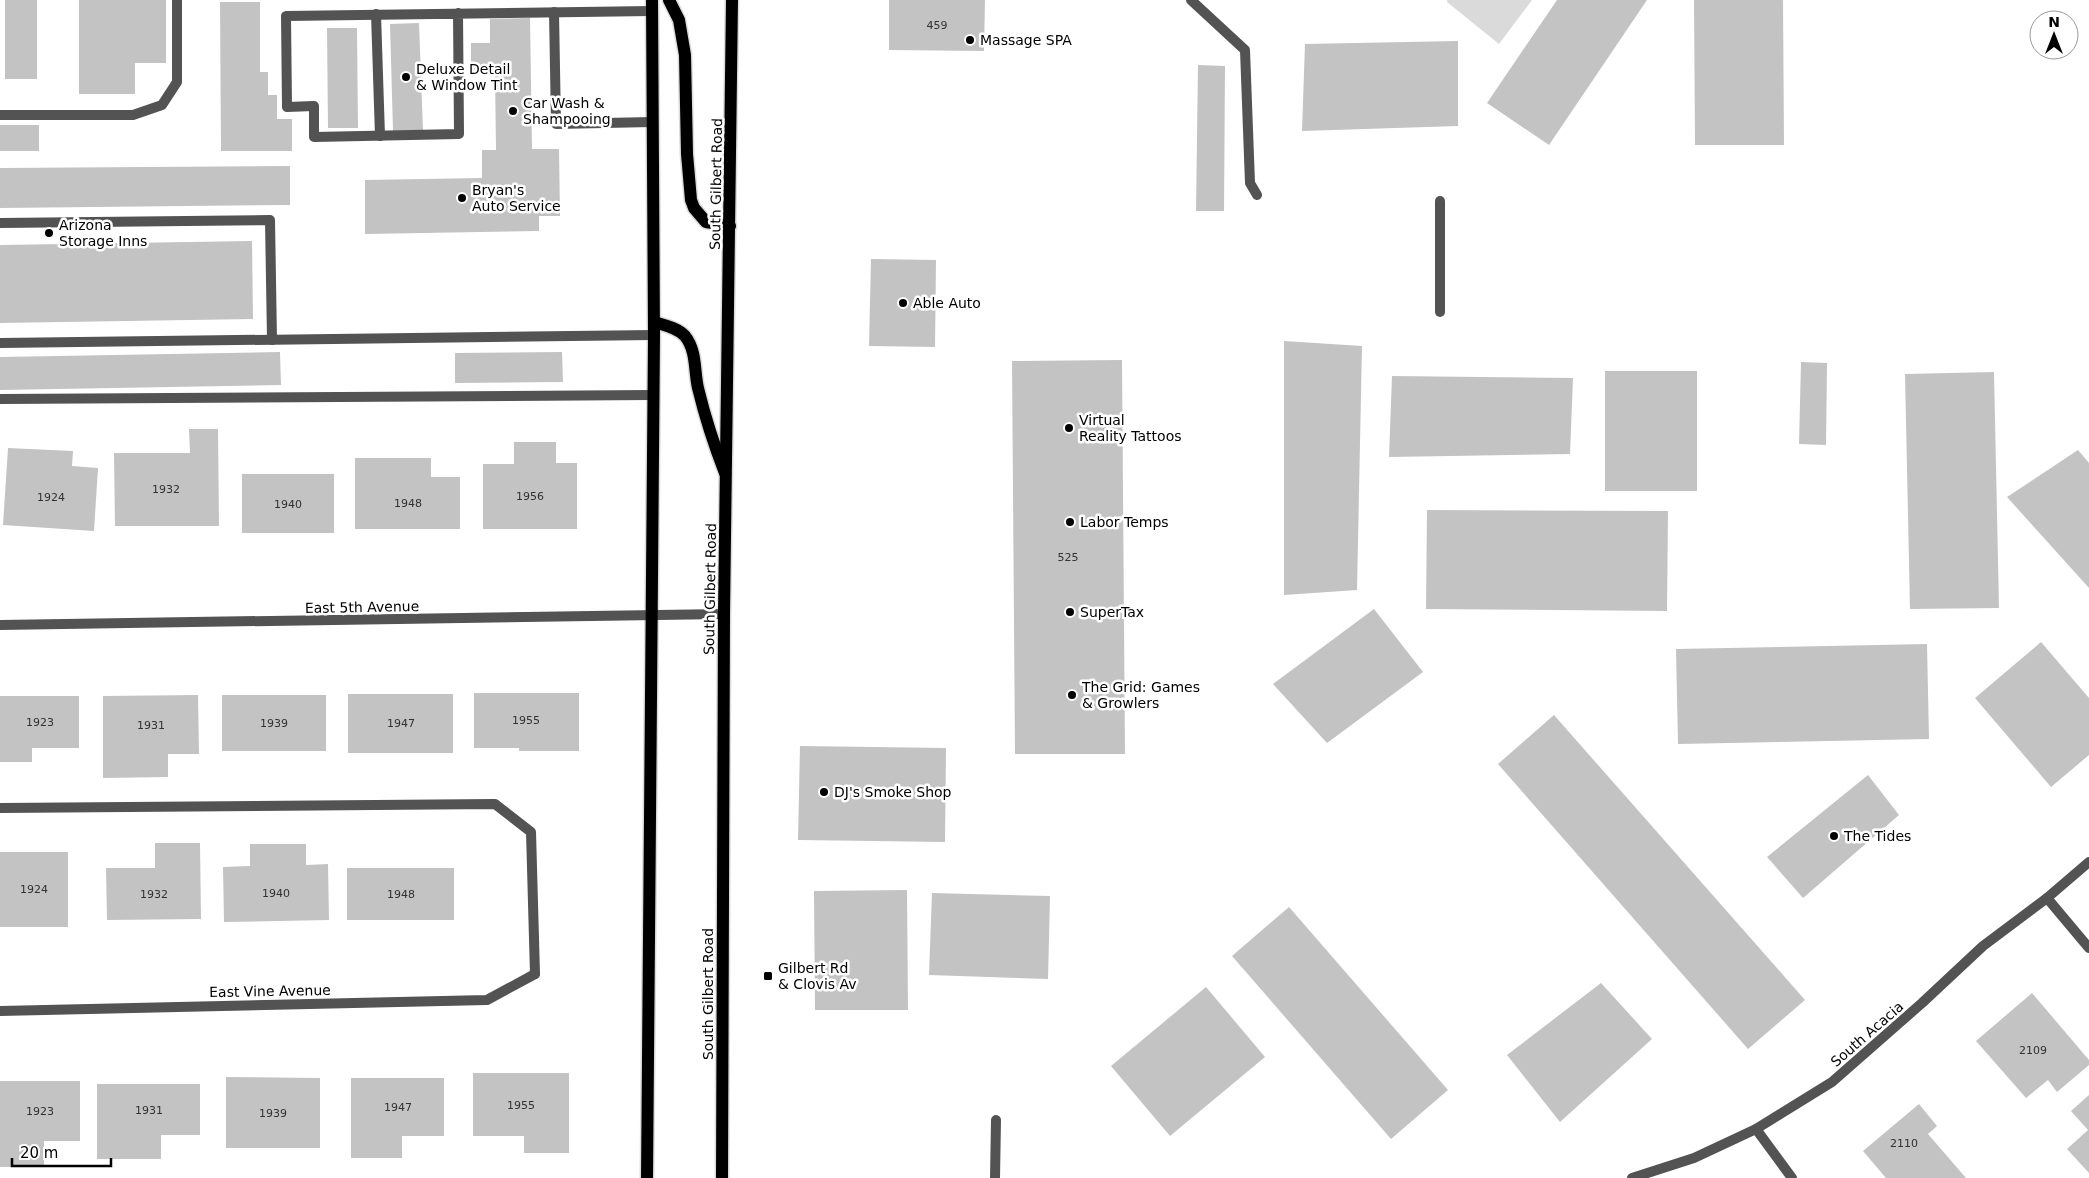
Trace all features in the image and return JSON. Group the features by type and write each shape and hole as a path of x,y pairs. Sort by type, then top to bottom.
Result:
{"main road":[{"path":"669,0 679,20 685,55 687,154 691,200 694,208 706,222 730,226"},
{"name":"South Gilbert Road","path":"722,1178 724,614 732,0"},
{"path":"646,1178 654,335 652,6"},
{"path":"654,322 677,330 689,342 694,358 697,385 727,480"}],"street":[{"path":"0,115 134,115 162,105 177,82 178,0"},
{"path":"1191,0 1245,50 1250,183 1257,195"},
{"path":"458,13 459,134 314,137 314,106 287,107 286,16 376,14 458,13 554,12 652,6"},
{"path":"554,12 556,124 652,122"},
{"path":"376,14 380,136"},
{"path":"1440,201 1440,312"},
{"path":"0,223 270,220 272,340"},
{"path":"0,343 654,335"},
{"path":"0,399 653,395"},
{"name":"East 5th Avenue","path":"0,625 652,617 724,614"},
{"name":"East Vine Avenue","path":"0,808 495,804 530,832 535,974 487,1000 0,1011"},
{"name":"South Acacia","path":"1632,1178 1694,1158 1756,1128 1832,1082 1922,1003 1983,946 2047,898 2089,862"},
{"path":"2047,898 2089,948"},
{"path":"995,1178 996,1120"},
{"path":"1756,1128 1792,1178"}],"shaded area":[{"path":"1447,0 1532,0 1499,44 1447,2"}],"building":[{"path":"5,0 37,0 37,79 5,79"},
{"path":"79,0 166,0 166,63 135,63 135,94 79,94"},
{"path":"889,0 985,0 984,51 889,50"},
{"path":"1557,0 1647,0 1549,145 1487,103"},
{"path":"1694,0 1783,0 1784,145 1695,145"},
{"path":"220,2 260,2 260,72 268,72 268,95 277,95 277,119 292,119 292,151 221,151"},
{"name":"Bryan's Auto Service","path":"530,18 532,149 559,149 560,216 539,216 539,231 365,234 365,180 482,178 482,150 496,150 495,73 471,73 471,43 490,43 490,19"},
{"name":"Deluxe Detail & Window Tint","path":"419,23 423,130 393,131 390,24"},
{"path":"327,28 357,28 358,128 328,128"},
{"path":"1458,41 1458,126 1302,131 1305,44"},
{"path":"1198,65 1225,66 1224,211 1196,211"},
{"path":"0,125 39,125 39,151 0,151"},
{"path":"290,166 290,205 0,208 0,168"},
{"path":"252,241 253,319 0,323 0,245"},
{"name":"Able Auto","path":"871,259 936,260 935,347 869,346"},
{"path":"1284,341 1362,346 1357,590 1284,595"},
{"path":"280,352 281,385 0,390 0,357"},
{"path":"562,352 563,382 455,383 455,353"},
{"path":"1122,360 1125,754 1015,754 1012,361"},
{"path":"1801,362 1827,363 1826,445 1799,444"},
{"path":"1605,371 1697,371 1697,491 1605,491"},
{"path":"1994,372 1999,608 1910,609 1905,374"},
{"path":"1392,376 1573,378 1570,454 1389,457"},
{"path":"189,429 218,429 219,526 115,526 114,453 190,453"},
{"path":"514,442 556,442 556,463 577,463 577,529 483,529 483,464 514,464"},
{"path":"8,448 73,451 72,466 98,468 94,531 3,525"},
{"path":"2078,450 2089,463 2089,588 2007,497"},
{"path":"355,458 431,458 431,477 460,477 460,529 355,529"},
{"path":"242,474 334,474 334,533 242,533"},
{"path":"1427,510 1668,511 1667,611 1426,609"},
{"path":"1374,609 1423,672 1327,743 1273,684"},
{"path":"2041,642 2089,698 2089,755 2051,787 1975,698"},
{"path":"1927,644 1929,739 1678,744 1676,649"},
{"path":"474,693 579,693 579,751 519,751 519,748 474,748"},
{"path":"348,694 453,694 453,753 348,753"},
{"path":"198,695 199,754 168,754 168,777 103,778 103,696"},
{"path":"222,695 326,695 326,751 222,751"},
{"path":"0,696 79,696 79,748 32,748 32,762 0,762"},
{"path":"1554,715 1805,1000 1748,1049 1498,764"},
{"path":"800,746 946,748 945,842 798,840"},
{"name":"The Tides","path":"1868,775 1899,815 1803,898 1767,857"},
{"path":"155,843 200,843 201,919 107,920 106,868 155,868"},
{"path":"250,844 306,844 306,865 328,864 329,920 224,922 223,867 250,866"},
{"path":"0,852 68,852 68,927 0,927"},
{"path":"347,868 454,868 454,920 347,920"},
{"path":"907,890 908,1010 815,1010 814,891"},
{"path":"932,893 1050,896 1048,979 929,975"},
{"path":"1289,907 1448,1090 1391,1139 1232,956"},
{"path":"1601,983 1652,1039 1560,1122 1507,1055"},
{"path":"1206,987 1265,1057 1170,1136 1111,1066"},
{"path":"2032,993 2089,1060 2089,1065 2057,1092 2048,1080 2026,1098 1976,1041"},
{"path":"473,1073 569,1073 569,1153 524,1153 524,1136 473,1136"},
{"path":"226,1077 320,1078 320,1148 226,1148"},
{"path":"351,1078 444,1078 444,1136 402,1136 402,1158 351,1158"},
{"path":"0,1081 80,1081 80,1141 44,1141 44,1167 0,1167"},
{"path":"97,1084 200,1084 200,1135 161,1135 161,1159 97,1159"},
{"path":"2089,1095 2089,1173 2067,1149 2088,1130 2071,1111"},
{"path":"1919,1104 1937,1126 1928,1134 1966,1178 1886,1178 1863,1151"}],"place":[{"name":"Massage SPA","path":"970,40"},
{"name":"Deluxe Detail & Window Tint","path":"406,77"},
{"name":"Car Wash & Shampooing","path":"513,111"},
{"name":"Bryan's Auto Service","path":"462,198"},
{"name":"Arizona Storage Inns","path":"49,233"},
{"name":"Able Auto","path":"903,303"},
{"name":"Virtual Reality Tattoos","path":"1069,428"},
{"name":"Labor Temps","path":"1070,522"},
{"name":"SuperTax","path":"1070,612"},
{"name":"The Grid: Games & Growlers","path":"1072,695"},
{"name":"DJ's Smoke Shop","path":"824,792"},
{"name":"The Tides","path":"1834,836"},
{"name":"Gilbert Rd & Clovis Av","path":"768,976"}]}
